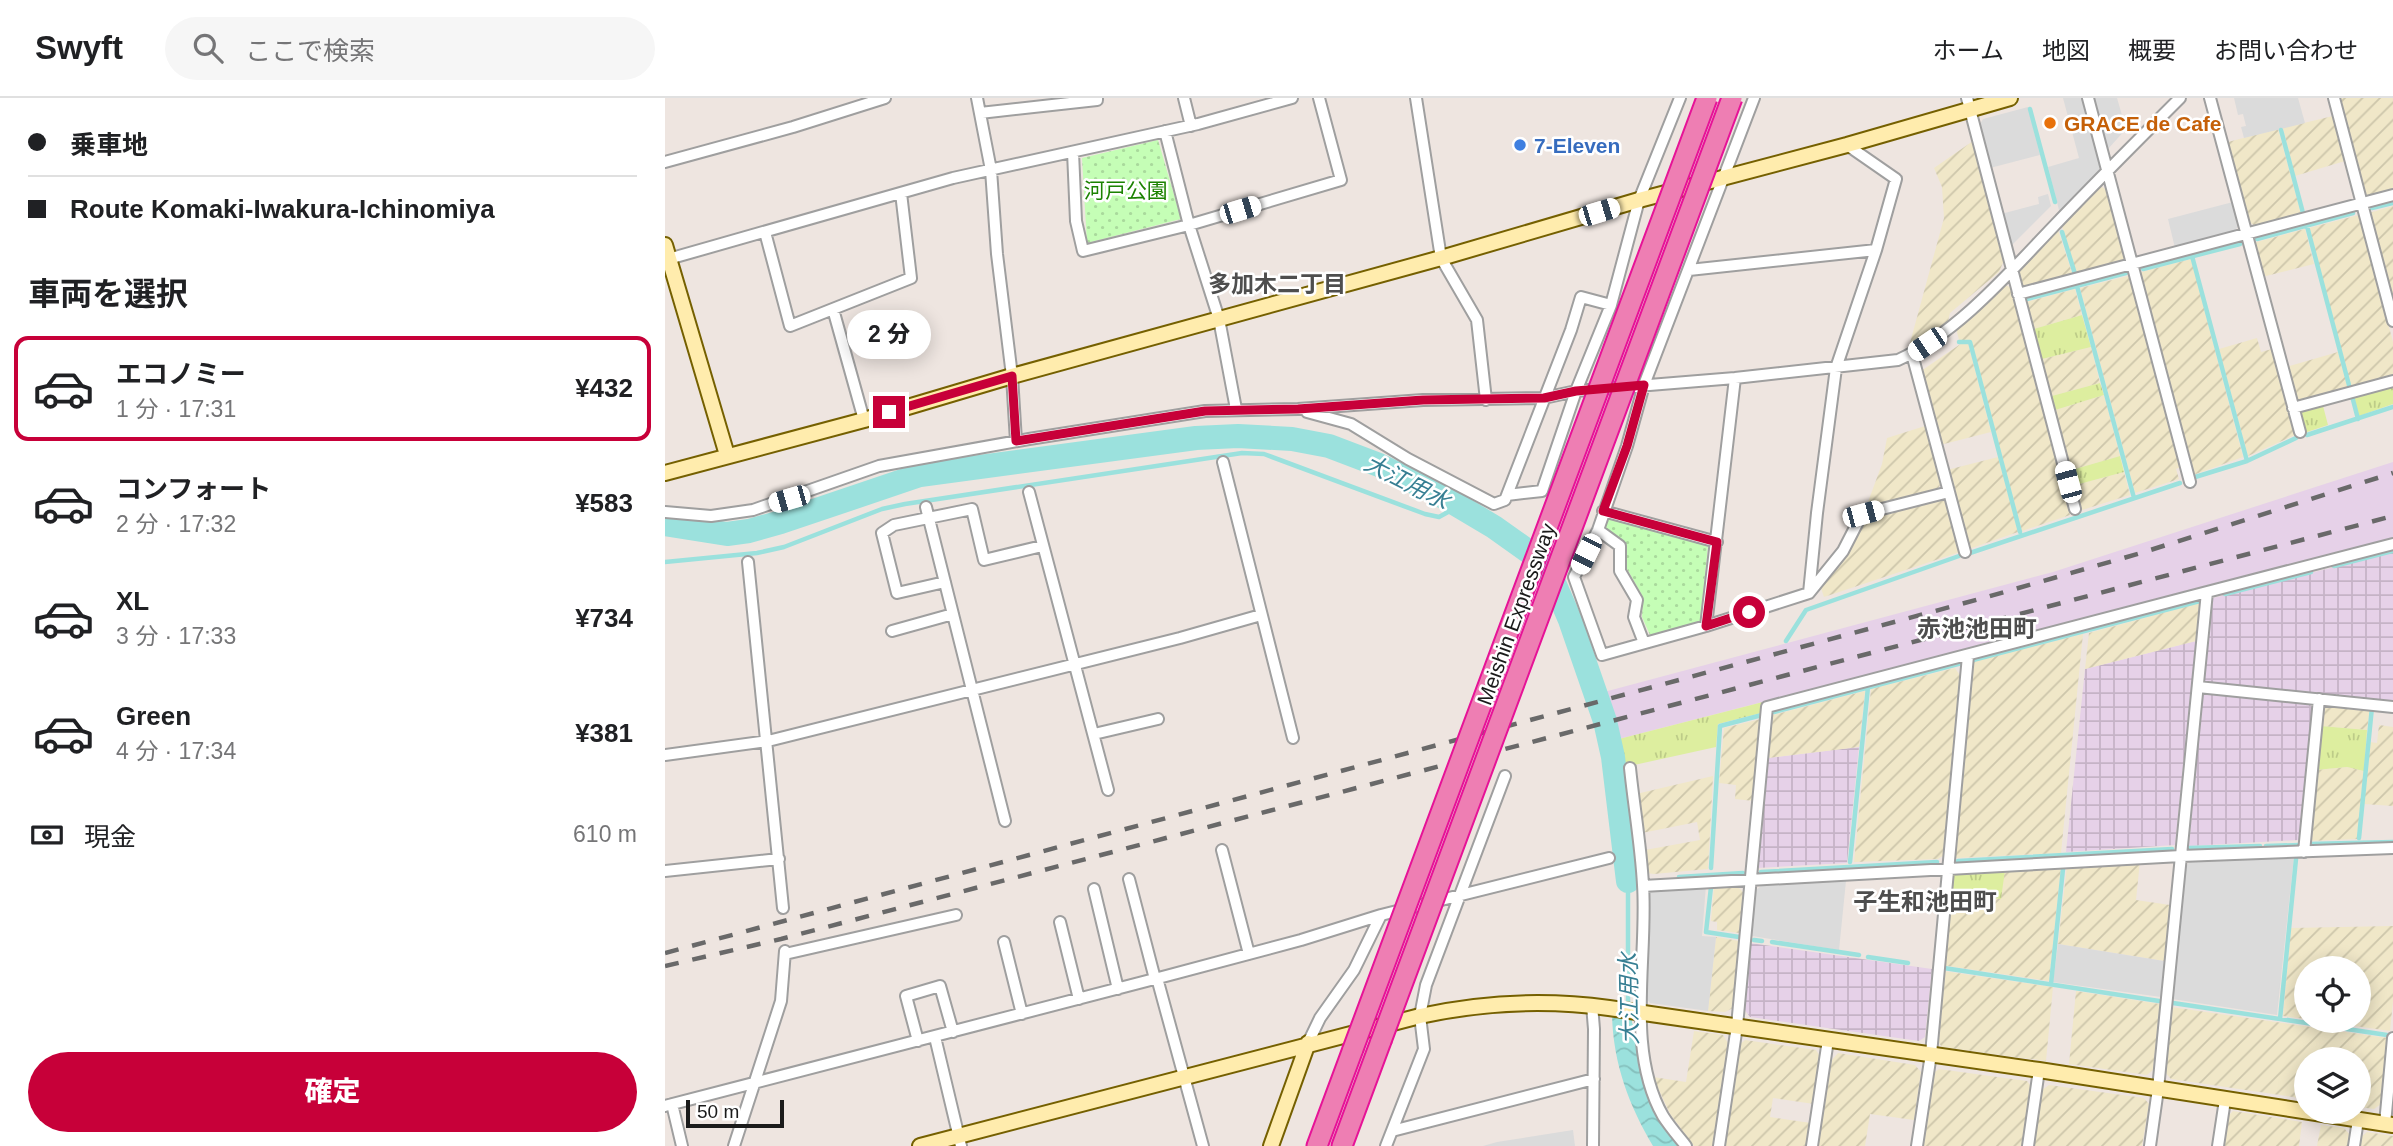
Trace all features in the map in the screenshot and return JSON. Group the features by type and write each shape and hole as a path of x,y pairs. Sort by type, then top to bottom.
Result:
{"highway":[{"name":"Meishin Expressway","path":"1317,1146 1707,98"},
{"name":"Meishin Expressway","path":"1342,1146 1732,98"}],"street":[{"path":"665,162 793,127 885,98"},
{"path":"977,98 991,170 996,254 1012,376 1016,441"},
{"path":"980,113 1097,98"},
{"path":"1184,98 1191,126"},
{"path":"727,455 666,255 765,232 991,170 1191,126 1261,102 1292,98"},
{"path":"1073,152 1076,221 1083,251 1189,225 1341,180 1319,98"},
{"path":"1416,98 1441,258 1477,320 1486,400"},
{"path":"1507,495 1542,491 1576,391 1611,305 1639,200 1680,98"},
{"path":"1754,98 1644,385 1627,446 1598,530 1574,578 1602,655 1809,593 1843,551 1863,514 1949,492"},
{"path":"665,473 864,420 1724,176 1847,145 1969,103 2010,98"},
{"path":"2088,98 2190,482"},
{"path":"665,512 711,516 753,510 879,467 1016,441 1205,411 1298,409 1423,400 1544,398 1576,391 1735,378 1898,360 1912,354 1942,333 2011,270 2180,98"},
{"path":"2210,98 2299,432"},
{"path":"2334,98 2393,321"},
{"path":"1969,103 2075,509"},
{"path":"1165,131 1189,225 1219,319 1236,409"},
{"path":"1809,593 1836,368 1876,250 1896,178 1847,145"},
{"path":"765,232 790,326 911,278 901,193"},
{"path":"2018,294 2393,195"},
{"path":"1689,270 1876,250"},
{"path":"1298,409 1351,424 1408,459 1494,503 1507,495 1581,297 1611,305"},
{"path":"833,309 864,420"},
{"path":"1912,354 1965,551"},
{"path":"1706,626 1735,378"},
{"path":"2293,408 2393,381"},
{"path":"1223,462 1293,738"},
{"path":"1029,492 1108,790"},
{"path":"945,582 897,593 882,533 894,525 928,512 972,509 984,560 1042,546"},
{"path":"1603,511 1717,542"},
{"path":"928,512 1005,821"},
{"path":"1598,530 1620,546 1620,571 1637,600 1635,617 1644,643"},
{"path":"1719,1146 1737,1026 1767,707 2393,544"},
{"path":"748,562 783,908"},
{"path":"2150,1146 2158,1089 2207,592"},
{"path":"893,631 953,614"},
{"path":"665,755 768,741 1261,615"},
{"path":"1917,1146 1931,1054 1968,656"},
{"path":"2198,687 2393,706"},
{"path":"2304,852 2319,699"},
{"path":"1094,734 1158,719"},
{"path":"1630,768 1643,886 1639,1012 1644,1061 1653,1093 1663,1115 1686,1146"},
{"path":"1386,1146 1424,1049 1420,1016 1426,985 1506,776"},
{"path":"1643,886 2181,856 2393,848"},
{"path":"1222,849 1249,954"},
{"path":"683,1146 668,1105 1156,979 1381,915 1609,858"},
{"path":"665,871 779,859"},
{"path":"1129,879 1203,1146"},
{"path":"1094,889 1118,989"},
{"path":"734,1146 781,1002 785,953 956,915"},
{"path":"1272,1146 1308,1043 1320,1018 1354,971 1381,915"},
{"path":"1060,922 1079,999"},
{"path":"1004,943 1022,1014"},
{"path":"918,1041 906,996 940,986 953,1032"},
{"path":"920,1146 960,1141 1184,1076 1458,1007 1533,1002 1592,1005 2294,1110"},
{"path":"1592,1005 1593,1146"},
{"path":"935,1037 960,1141"},
{"path":"2371,1122 2389,1124 2393,1038"},
{"path":"1812,1146 1828,1040"},
{"path":"2028,1146 2039,1070"},
{"path":"1392,1131 1594,1079"},
{"path":"2218,1146 2225,1100"},
{"path":"2354,1146 2357,1124"}],"shaded area":[{"path":"2063,98 2082,98 2100,162 2099,174 2060,214 2048,167 2079,158"},
{"path":"2093,98 2117,98 2126,129 2108,149"},
{"path":"2234,98 2298,98 2305,123 2244,138 2241,127 2246,126 2243,114 2238,115"},
{"path":"2339,98 2393,98 2393,190 2370,196 2363,193"},
{"path":"2028,107 2040,155 1990,168 1979,126 1983,119"},
{"path":"2333,116 2345,161 2295,176 2283,128"},
{"path":"2278,129 2301,214 2255,226 2248,221 2228,142"},
{"path":"1973,141 2004,260 1999,272 1950,313 1948,321 1911,348 1910,343 1944,218 1942,187 1934,168"},
{"path":"2101,186 2109,192 2124,262 2076,275 2062,226"},
{"path":"2048,194 2051,206 2010,247 2001,214 2039,204 2038,197"},
{"path":"2233,202 2239,225 2234,232 2175,248 2168,219"},
{"path":"2393,206 2393,302 2369,213"},
{"path":"2359,215 2393,342 2393,377 2352,389 2309,228"},
{"path":"2305,229 2314,264 2262,277 2253,243"},
{"path":"2058,230 2073,276 2024,286 2017,279 2017,270"},
{"path":"2191,259 2243,457 2193,475 2138,273"},
{"path":"2132,275 2183,466 2176,469 2179,479 2135,493 2080,288"},
{"path":"2004,284 2013,289 2070,515 2022,531 1971,340 1959,340 1956,328"},
{"path":"2075,289 2082,315 2030,330 2023,303"},
{"path":"2257,338 2261,352 2272,349 2295,435 2248,456 2219,349"},
{"path":"1962,343 1968,343 1991,432 1940,445 1921,371"},
{"path":"2091,347 2100,383 2048,397 2038,360"},
{"path":"2338,352 2348,389 2296,404 2286,367"},
{"path":"2104,395 2120,456 2068,471 2052,411"},
{"path":"1925,426 1941,483 1939,487 1935,492 1876,507 1868,502 1882,464 1887,438"},
{"path":"1998,457 2018,532 1969,549 1947,470"},
{"path":"2393,462 2393,540 1619,739 1604,692 2053,572"},
{"path":"2124,472 2130,495 2079,511 2072,486"},
{"path":"1943,499 1946,503 1960,552 1824,597 1820,585 1847,554 1863,525 1871,518"},
{"path":"2393,552 2393,703 2207,684 2204,681 2213,598"},
{"path":"2200,603 2196,641 2085,669 2089,633"},
{"path":"2083,634 2061,853 1956,858 1952,854 1973,662"},
{"path":"2196,641 2175,845 2066,852 2085,669"},
{"path":"1955,668 1961,677 1944,855 1938,859 1854,862 1871,689"},
{"path":"1865,691 1859,747 1768,758 1773,715"},
{"path":"2203,691 2306,701 2312,707 2299,840 2189,846"},
{"path":"2327,702 2370,706 2367,730 2321,726 2323,707"},
{"path":"1761,719 1754,801 1735,799 1736,785 1719,783 1724,728"},
{"path":"2379,725 2393,727 2393,806 2364,804 2370,742 2377,743"},
{"path":"1859,747 1847,863 1757,868 1768,758"},
{"path":"2347,767 2364,771 2357,839 2309,841 2316,770"},
{"path":"1713,776 1708,869 1647,873 1645,850 1700,840 1697,822 1642,833 1636,794"},
{"path":"2294,856 2277,1015 2172,999 2184,869 2190,861"},
{"path":"2140,861 2136,900 2170,905 2164,961 2058,944 2067,866"},
{"path":"2061,867 2049,981 1941,965 1949,892 2005,870"},
{"path":"1846,881 1839,950 1752,936 1756,890 1762,885"},
{"path":"1706,885 1702,936 1716,937 1708,1011 1650,1003 1645,987 1647,891 1652,888"},
{"path":"1737,886 1743,892 1739,933 1717,930 1717,922 1711,921 1714,887"},
{"path":"2393,926 2393,1001 2390,1031 2371,1028 2371,956 2294,956 2294,1017 2283,1016 2291,928"},
{"path":"1716,937 1739,941 1733,1008 1725,1012 1708,1011"},
{"path":"1750,943 1932,969 1925,1037 1919,1041 1750,1017 1744,1009"},
{"path":"2058,944 2164,961 2161,997 2053,982"},
{"path":"1943,971 2053,987 2046,1061 1942,1047 1936,1039"},
{"path":"2076,991 2160,1004 2153,1070 2147,1075 2069,1064"},
{"path":"2171,1007 2294,1025 2294,1033 2353,1033 2388,1038 2381,1104 2374,1109 2371,1109 2371,1047 2294,1047 2294,1097 2171,1079 2164,1071"},
{"path":"1694,1031 1723,1035 1728,1043 1713,1146 1694,1146 1670,1114 1653,1077 1686,1082"},
{"path":"1745,1040 1816,1050 1821,1058 1814,1104 1773,1098 1770,1117 1811,1123 1808,1146 1724,1146 1739,1045"},
{"path":"1838,1053 1915,1065 1921,1072 1914,1120 1870,1114 1865,1146 1818,1146 1832,1060"},
{"path":"1939,1069 2027,1081 2032,1088 2023,1146 1921,1146 1932,1074"},
{"path":"2049,1085 2144,1098 2149,1104 2142,1146 2034,1146 2042,1090"},
{"path":"2233,1111 2294,1121 2294,1124 2302,1124 2299,1146 2223,1146 2227,1117"},
{"path":"2321,1125 2344,1128 2350,1135 2349,1146 2317,1146"},
{"path":"1573,1130 1575,1146 1483,1146 1497,1142"},
{"path":"2367,1132 2393,1136 2393,1146 2358,1146 2360,1138"}],"green space":[{"name":"河戸公園","path":"1158,140 1181,219 1087,243 1082,158"},
{"path":"2082,315 2091,347 2038,360 2030,330"},
{"path":"2393,382 2393,404 2359,416 2353,394"},
{"path":"2100,383 2104,395 2052,411 2048,397"},
{"path":"2322,402 2328,425 2304,433 2297,409"},
{"path":"2120,456 2124,472 2072,486 2068,471"},
{"path":"1607,518 1708,546 1700,621 1650,635 1642,617 1643,597 1626,567 1624,542 1605,527"},
{"path":"1763,702 1761,713 1718,724 1716,747 1625,767 1619,739"},
{"path":"2321,726 2367,730 2364,771 2347,767 2316,770"},
{"path":"2005,870 2001,899 1949,892 1953,874 1957,872"}],"water":[{"path":"1612,1005 1632,1008 1632,1023 1637,1033 1640,1066 1646,1087 1659,1119 1678,1146 1653,1146 1635,1113 1622,1079 1614,1043"}],"waterway":[{"path":"2030,109 2055,202"},
{"path":"2281,130 2303,213"},
{"path":"2372,208 2393,203"},
{"path":"2257,239 2353,213"},
{"path":"2307,226 2350,389"},
{"path":"2062,232 2075,274"},
{"path":"2143,269 2240,244"},
{"path":"2192,256 2247,461"},
{"path":"2027,299 2126,273"},
{"path":"2077,286 2134,498"},
{"path":"1959,342 1970,342 2020,532"},
{"path":"2352,396 2358,419"},
{"path":"2307,435 2393,407"},
{"name":"大江用水","path":"665,524 727,534 749,531 920,475 1196,438 1238,436 1292,439 1329,446 1379,465 1442,496 1494,527 1546,564 1570,620 1605,721 1613,757 1628,881"},
{"path":"2192,478 2247,461 2296,438"},
{"path":"665,562 757,553 784,547 882,509 905,504 1242,453 1264,454 1425,514 1439,517 1459,506"},
{"path":"1970,553 2180,483"},
{"path":"2334,566 2393,551"},
{"path":"1786,641 1806,610 1959,556"},
{"path":"2225,594 2311,572"},
{"path":"1973,660 2200,601"},
{"path":"1774,712 1962,663"},
{"path":"1850,862 1868,687"},
{"path":"2359,838 2372,707"},
{"path":"1711,868 1720,726 1762,715"},
{"path":"2309,844 2393,842"},
{"path":"2266,846 2299,845"},
{"path":"2189,848 2260,846"},
{"path":"1958,861 2172,849"},
{"path":"2280,1019 2296,859"},
{"path":"1761,872 1937,862"},
{"path":"2051,984 2063,869"},
{"path":"1679,877 1743,873"},
{"name":"大江用水","path":"1628,881 1628,1009"},
{"path":"1711,887 1706,932 1739,937"},
{"path":"1754,940 1762,941"},
{"path":"1772,942 1859,955"},
{"path":"1868,957 1908,963"},
{"path":"1944,968 2159,1001"},
{"path":"2173,1003 2387,1035"}],"railway":[{"path":"665,953 1987,597 2141,553 2393,473"},
{"path":"665,966 781,939 2393,516"}],"place":[{"name":"GRACE de Cafe","path":"2050,123"},
{"name":"7-Eleven","path":"1520,145"}],"district":[{"name":"多加木二丁目","path":"1277,284"},
{"name":"赤池池田町","path":"1977,628"},
{"name":"子生和池田町","path":"1925,901"}],"route":[{"path":"889,412 1012,376 1016,441 1205,411 1298,409 1423,400 1544,398 1576,391 1644,385 1627,446 1603,511 1717,542 1706,626 1749,612"}]}
